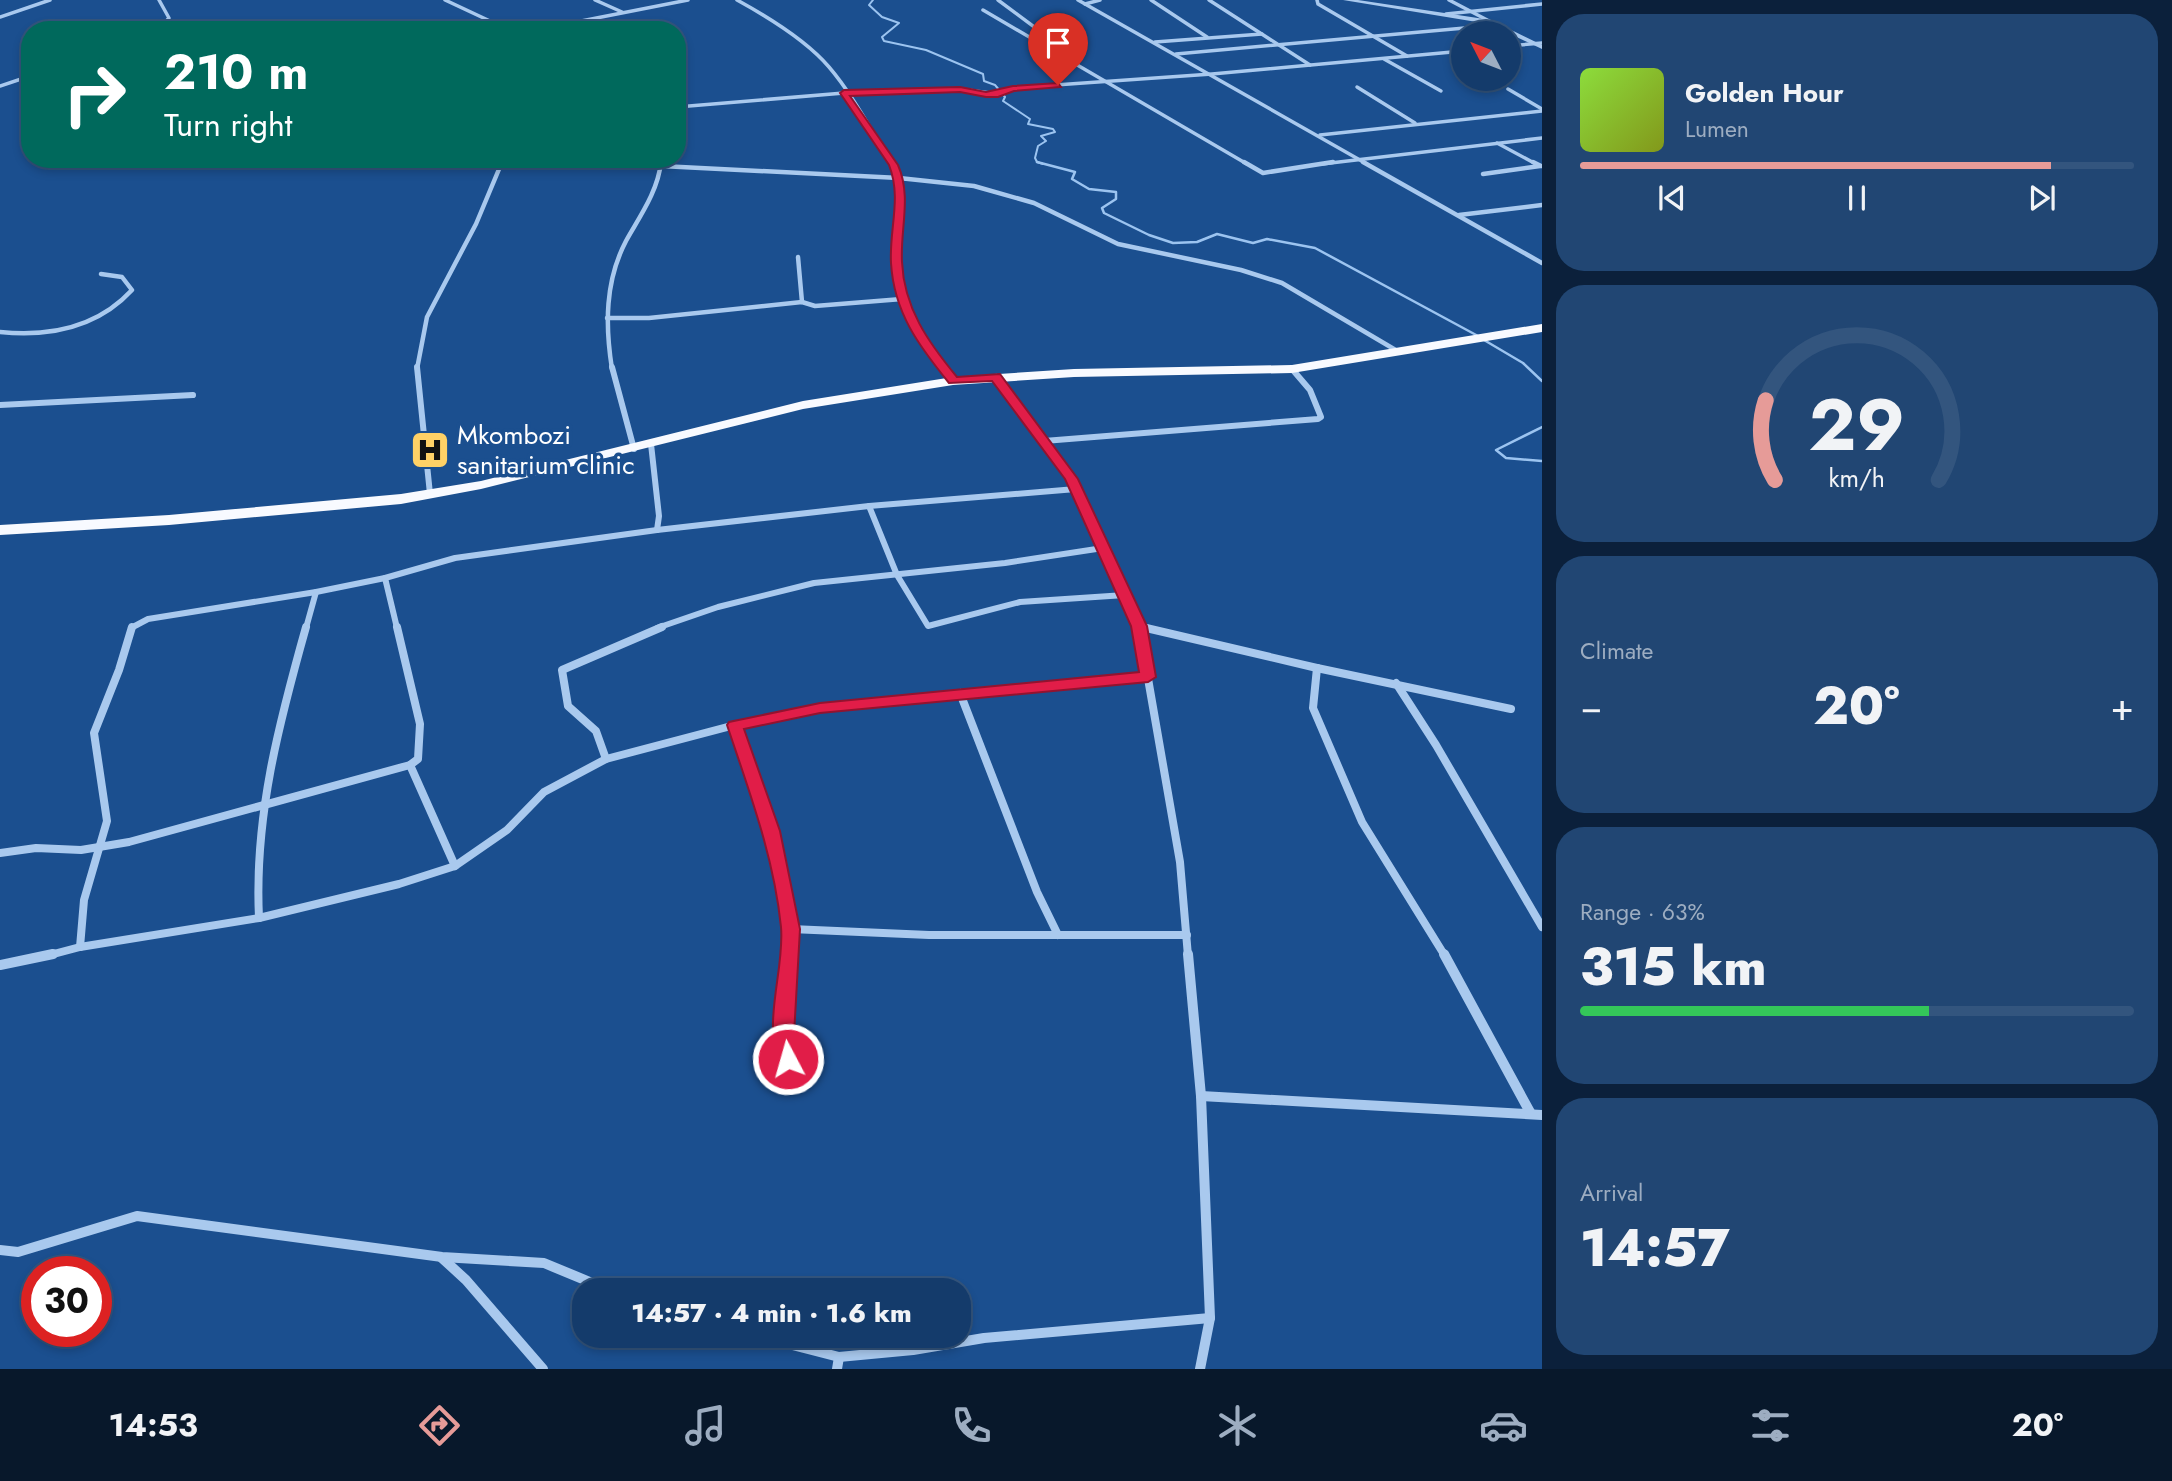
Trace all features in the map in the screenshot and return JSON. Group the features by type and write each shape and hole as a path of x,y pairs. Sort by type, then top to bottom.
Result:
{"highway":[{"path":"0,530 169,520 401,499 481,485 803,405 954,381 996,377 1292,369 1542,328"}],"street":[{"path":"0,17 50,0"},
{"path":"159,0 169,18 167,21"},
{"path":"445,0 491,21"},
{"path":"595,0 622,12"},
{"path":"580,21 688,0"},
{"path":"737,0 782,30 798,37 830,68 894,165 899,178 901,197 896,262 902,299 926,347 954,381"},
{"path":"998,0 1053,41"},
{"path":"1078,0 1542,263"},
{"path":"1085,4 1100,0"},
{"path":"1151,0 1208,37"},
{"path":"1209,0 1310,65"},
{"path":"1317,0 1318,5 1408,56"},
{"path":"1346,0 1483,21"},
{"path":"1449,0 1490,21"},
{"path":"1446,14 1542,5"},
{"path":"984,10 1262,173 1357,158 1542,138"},
{"path":"996,17 1014,13"},
{"path":"1175,54 1451,28"},
{"path":"1155,42 1263,34"},
{"path":"1521,36 1539,45"},
{"path":"1521,46 1539,45"},
{"path":"686,106 844,93 960,89 986,95 1013,88 1212,74 1451,52"},
{"path":"1384,58 1441,91"},
{"path":"0,86 21,79"},
{"path":"1357,87 1415,124"},
{"path":"1511,91 1542,110"},
{"path":"1319,135 1542,110"},
{"path":"1497,143 1541,166"},
{"path":"686,165 899,178 974,186 1034,203 1118,244 1241,270 1282,283 1399,352"},
{"path":"1483,174 1541,166"},
{"path":"430,494 417,364 424,329 427,317 475,225 499,168"},
{"path":"634,449 626,424 606,328 608,294 619,255 648,201 659,168"},
{"path":"1458,215 1542,205"},
{"path":"798,257 802,302"},
{"path":"0,332 18,335 48,333 75,327 122,304 132,290 122,277 101,274"},
{"path":"607,318 649,318 802,302 815,306 902,299"},
{"path":"1044,441 1318,419 1321,416 1310,387 1292,369"},
{"path":"996,377 1076,489 1139,626 1180,862 1201,1096 1210,1318 1200,1369"},
{"path":"0,405 193,394"},
{"path":"651,444 659,516 657,530"},
{"path":"80,947 84,900 107,821 94,733 120,670 131,627 148,619 316,592 385,578 455,558 657,530 869,506 1076,489"},
{"path":"869,506 897,575 928,626 1020,602 1125,595"},
{"path":"606,760 596,731 568,706 562,670 636,636 718,607 814,583 1103,548"},
{"path":"0,853 36,848 81,850 101,847 410,765 418,759 419,724 385,578"},
{"path":"259,918 257,897 263,804 281,717 316,592"},
{"path":"1139,626 1317,668 1511,709"},
{"path":"1317,668 1313,708 1362,822 1442,950 1537,1115"},
{"path":"0,965 28,961 80,947 259,918 399,884 455,866 507,830 544,792 606,760 735,725 820,708 1148,677"},
{"path":"1395,683 1436,746 1542,927"},
{"path":"960,693 1037,892 1058,934"},
{"path":"735,725 772,831 791,929 784,1035 788,1059"},
{"path":"410,765 455,866"},
{"path":"791,929 929,935 1187,935"},
{"path":"1201,1096 1537,1115"},
{"path":"0,1250 18,1252 136,1216 442,1257 544,1264 579,1278"},
{"path":"442,1257 466,1280 543,1369"},
{"path":"793,1348 838,1363 984,1338 1210,1318"}],"waterway":[{"path":"873,0 869,5 882,17 899,23 882,37 884,41 926,50 983,74 984,81 995,85 1005,97 1003,101 1030,119 1028,124 1053,129 1055,132 1041,136 1046,141 1038,146 1035,158 1037,162"},
{"path":"1037,162 1075,172 1072,179 1089,189 1116,192 1116,199 1102,208 1104,213 1149,235 1173,243 1197,242 1217,234 1253,243 1267,239 1315,248 1478,336"},
{"path":"1037,162 1043,164"},
{"path":"1484,340 1523,363 1542,381"},
{"path":"1542,427 1496,450 1506,458 1542,461"}],"place":[{"name":"Mkombozi sanitarium clinic","path":"430,450"}],"route":[{"path":"788,1059 784,1035 791,929 772,831 735,725 820,708 1148,677 1139,626 1072,479 996,377 954,381 926,347 902,304 896,262 901,197 899,178 894,165 844,93 960,89 986,95 1013,88 1058,85"}]}
